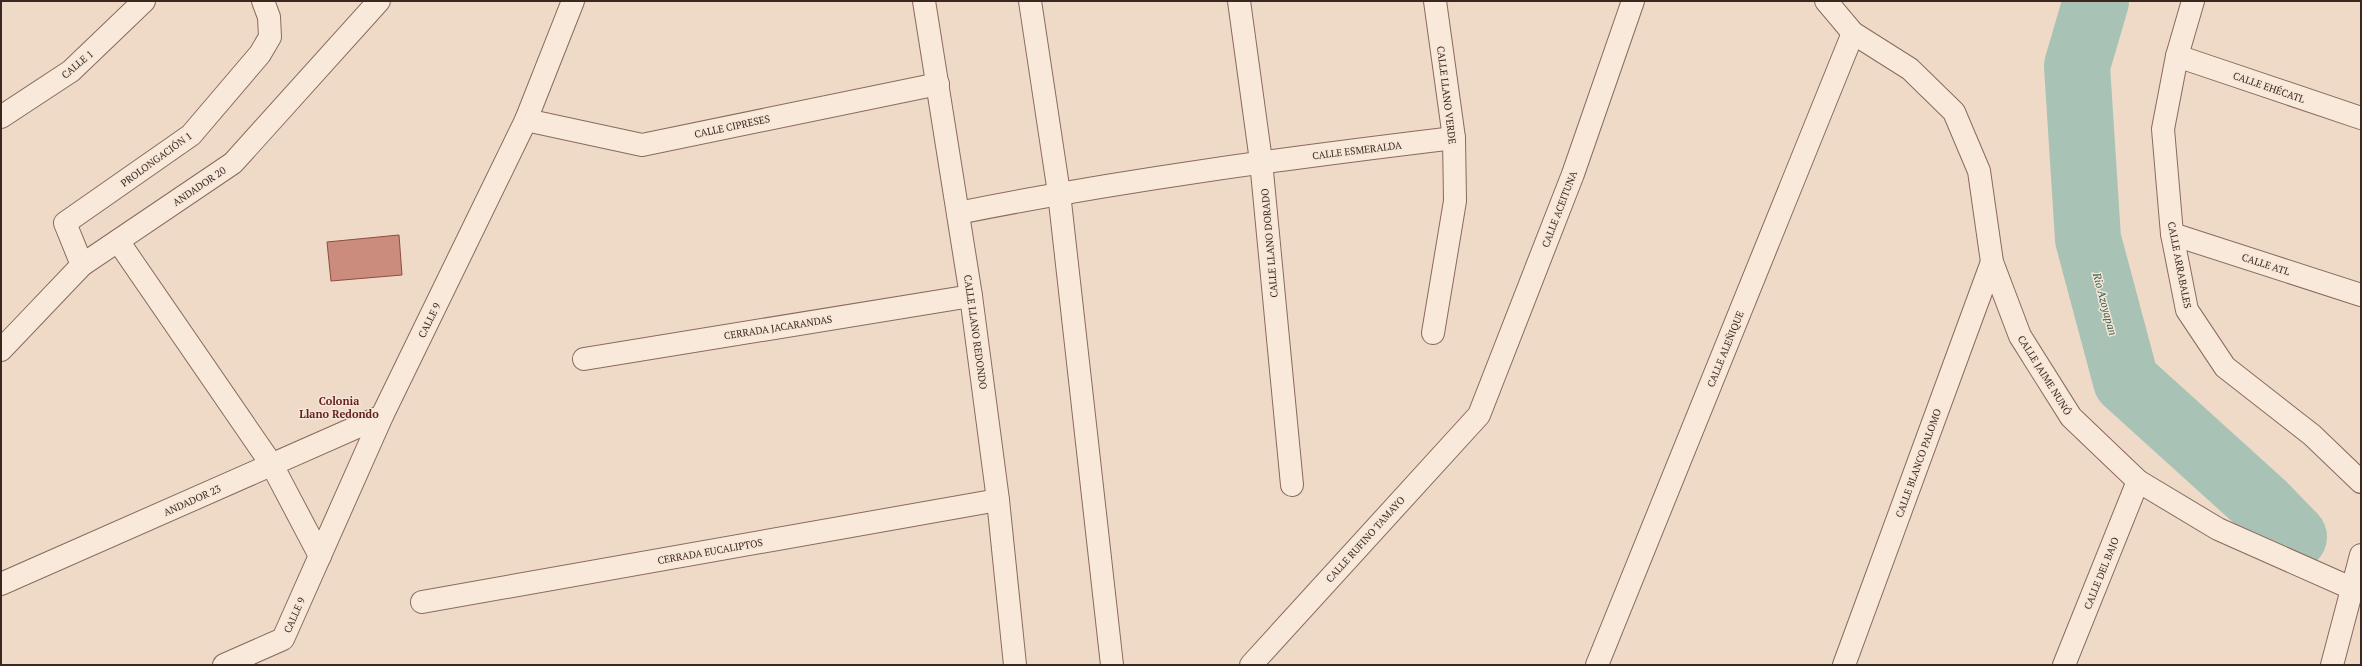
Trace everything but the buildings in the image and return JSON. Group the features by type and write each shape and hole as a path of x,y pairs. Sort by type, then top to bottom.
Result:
{"street":[{"name":"CALLE 1","path":"1,117 71,71 144,1"},
{"name":"PROLONGACIÓN 1","path":"82,265 65,223 191,135 260,54 270,37 269,17 263,1"},
{"name":"ANDADOR 20","path":"1,350 82,265 233,163 379,1"},
{"name":"CALLE 9","path":"224,665 283,639 382,416 526,120 573,1"},
{"name":"CALLE LLANO REDONDO","path":"924,1 971,296 998,500 1015,665"},
{"path":"1030,1 1059,193 1112,665"},
{"name":"CALLE LLANO DORADO","path":"1239,1 1261,161 1292,485"},
{"name":"CALLE LLANO VERDE","path":"1433,332 1455,201 1454,138 1435,1"},
{"name":"CALLE ACEITUNA","path":"1479,415 1573,174 1633,1"},
{"name":"CALLE JAIME NUNÓ","path":"1826,1 1853,34 1910,69 1954,112 1979,171 1992,262 2020,336 2071,417 2138,481 2218,529 2351,588"},
{"name":"CALLE ARRABALES","path":"2193,1 2177,56 2163,129 2172,234 2187,310 2226,367 2312,435 2361,482"},
{"name":"CALLE ALEÑIQUE","path":"1597,665 1853,34"},
{"name":"CALLE EHÉCATL","path":"2177,56 2361,118"},
{"name":"CALLE CIPRESES","path":"526,120 642,145 938,84"},
{"name":"CALLE ESMERALDA","path":"958,213 1059,193 1261,161 1454,138"},
{"name":"CALLE ATL","path":"2172,234 2361,295"},
{"path":"118,242 272,465 320,556"},
{"name":"CALLE BLANCO PALOMO","path":"1844,665 1992,262"},
{"name":"CERRADA JACARANDAS","path":"584,359 971,296"},
{"name":"CALLE RUFINO TAMAYO","path":"1251,665 1479,415"},
{"name":"ANDADOR 23","path":"1,584 382,416"},
{"name":"CALLE DEL BAJO","path":"2064,665 2138,481"},
{"name":"CERRADA EUCALIPTOS","path":"422,602 998,500"},
{"path":"2332,665 2351,588 2361,555"}],"waterway":[{"name":"Rio Azoyapan","path":"2096,1 2077,66 2088,239 2126,381 2263,505 2294,537"}],"district":[{"name":"Colonia Llano Redondo","path":"339,407"}]}
